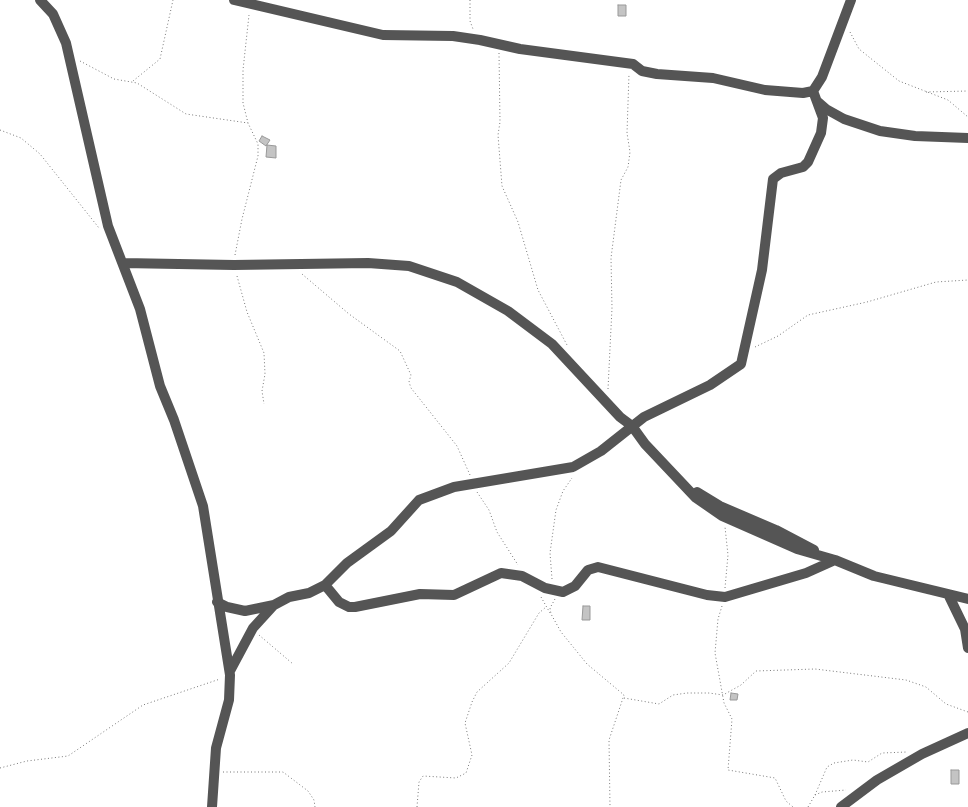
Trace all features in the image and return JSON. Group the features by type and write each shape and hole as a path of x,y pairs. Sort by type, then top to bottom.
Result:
{"street":[{"path":"40,0 53,14 66,43 93,168 113,242 124,263 140,309 160,386 174,420 203,506 217,602 230,673 229,700 216,748 213,770 212,807"},
{"path":"234,0 383,35 453,36 520,49 633,64 642,71 713,78 765,90 803,93 814,96 826,110 844,119 880,131 915,136 968,138"},
{"path":"217,602 227,607 245,611 274,605 325,585 347,563 391,531 420,500 442,490 573,467 597,454 644,417 718,380 741,364 762,270 773,179 808,162 823,126 822,113 814,96 851,0"},
{"path":"124,263 234,265 290,262 368,263 409,266 457,282 508,311 552,344 620,417 632,426 645,444 696,498 722,516 797,549 835,560"},
{"path":"685,486 720,506 776,530 835,560 874,576 968,600"},
{"path":"325,585 339,602 349,607 355,607 420,594 454,595 501,573 522,576 537,585 560,592 574,586 588,570 598,567 725,597 806,573 835,560"},
{"path":"948,594 959,612 968,648"},
{"path":"230,673 253,628 274,605"},
{"path":"842,807 877,780 922,754 968,733"}],"path":[{"path":"133,82 160,59 172,0"},
{"path":"470,0 470,21 480,40"},
{"path":"250,3 243,70 243,103 248,123 258,144 258,156 242,219 234,265 247,312 264,353 265,374 262,391 264,404"},
{"path":"844,18 859,49 899,81 948,100 968,117"},
{"path":"500,44 498,79 500,122 498,135 502,186 518,222 538,290 568,348"},
{"path":"80,60 114,79 133,82 186,114 248,123"},
{"path":"608,404 607,377 612,308 611,258 621,180 630,161 627,96 628,80 633,64"},
{"path":"924,92 968,91"},
{"path":"0,130 22,138 40,154 103,234 113,242"},
{"path":"290,262 337,304 400,351 411,375 409,382 411,388 457,446 474,484 489,510 497,532 518,567"},
{"path":"744,356 750,350 778,336 808,314 867,302 936,282 968,280"},
{"path":"551,614 550,608 560,592 550,564 552,533 559,499 572,478"},
{"path":"722,516 728,544 725,597 718,619 715,653 726,709 732,718 728,770 775,778 786,801 793,807"},
{"path":"537,585 546,608 567,640 587,664 622,692 624,698 609,740 610,807"},
{"path":"417,807 419,782 423,776 456,778 466,773 472,754 465,723 472,702 477,692 509,663 539,614 546,608"},
{"path":"253,628 293,664"},
{"path":"624,698 659,704 673,695 687,693 710,692 724,695 741,685 756,672 815,669 906,680 926,687 946,704 968,712"},
{"path":"0,768 27,761 68,756 143,705 230,673"},
{"path":"808,807 827,767 834,763 853,760 868,762 882,753 922,754"},
{"path":"213,770 225,772 283,772 308,791 314,800 315,807"},
{"path":"815,795 822,792 851,790"}],"building":[{"path":"618,5 626,5 626,16 618,16"},
{"path":"262,136 270,140 266,146 259,141"},
{"path":"267,145 276,146 276,158 266,157"},
{"path":"583,606 590,606 590,620 582,620"},
{"path":"731,693 738,694 737,700 730,700"},
{"path":"951,770 959,770 959,784 951,784"}]}
